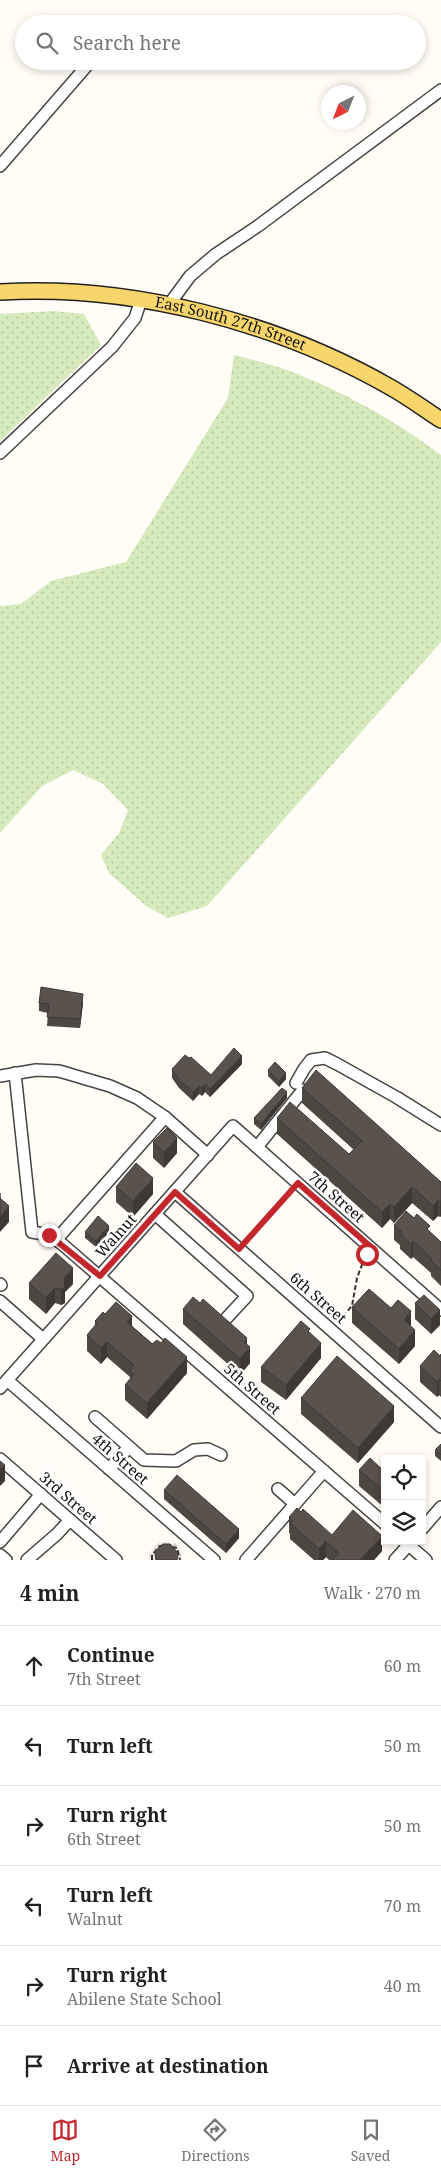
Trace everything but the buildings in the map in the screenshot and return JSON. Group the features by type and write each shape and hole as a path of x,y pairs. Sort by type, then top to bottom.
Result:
{"main road":[{"name":"East South 27th Street","path":"0,292 60,292 141,300 237,322 283,337 342,362 383,383 441,420"}],"street":[{"path":"0,166 82,70"},
{"path":"168,306 190,276 216,254 258,226 441,90"},
{"path":"0,453 112,347 135,318 141,300"},
{"path":"257,1147 300,1086 311,1060 325,1058 366,1079 441,1126"},
{"path":"0,1076 36,1070 59,1071 82,1077 137,1098 165,1117 208,1154"},
{"path":"15,1073 32,1232 37,1243"},
{"path":"32,1232 45,1234 59,1242 165,1117"},
{"name":"7th Street","path":"233,1126 441,1310"},
{"name":"Walnut","path":"3,1384 233,1126"},
{"name":"6th Street","path":"175,1192 441,1427"},
{"path":"155,1214 247,1296 222,1323"},
{"name":"5th Street","path":"59,1242 381,1521"},
{"path":"0,1301 43,1339"},
{"name":"4th Street","path":"3,1384 109,1469 214,1560"},
{"path":"95,1418 144,1460 176,1461 194,1450 208,1449 221,1455"},
{"path":"109,1469 129,1447"},
{"name":"3rd Street","path":"0,1459 70,1520 109,1558"},
{"path":"246,1560 324,1471"},
{"path":"278,1489 295,1504"},
{"path":"0,1542 41,1494"},
{"path":"426,1524 441,1507"},
{"path":"27,1560 70,1520"},
{"path":"395,1560 406,1545"},
{"path":"411,1545 426,1560"},
{"path":"0,1555 6,1560"}],"path":[{"path":"239,1249 298,1183"},
{"path":"331,1330 352,1306 356,1278 372,1248"},
{"path":"152,1560 152,1555 160,1546 177,1548 180,1560"}],"green space":[{"path":"53,311 84,314 101,345 0,441 0,314"},
{"path":"234,355 278,367 342,394 404,429 441,455 441,642 207,906 168,918 146,906 109,873 101,855 119,833 128,810 103,784 73,770 42,786 0,833 0,606 21,604 51,581 126,562 228,398"}],"shaded area":[{"path":"159,1542 175,1543 181,1549 182,1560 149,1560 149,1553"}],"route":[{"path":"49,1235 100,1276 175,1192 239,1249 298,1183 372,1248 367,1254"}]}
